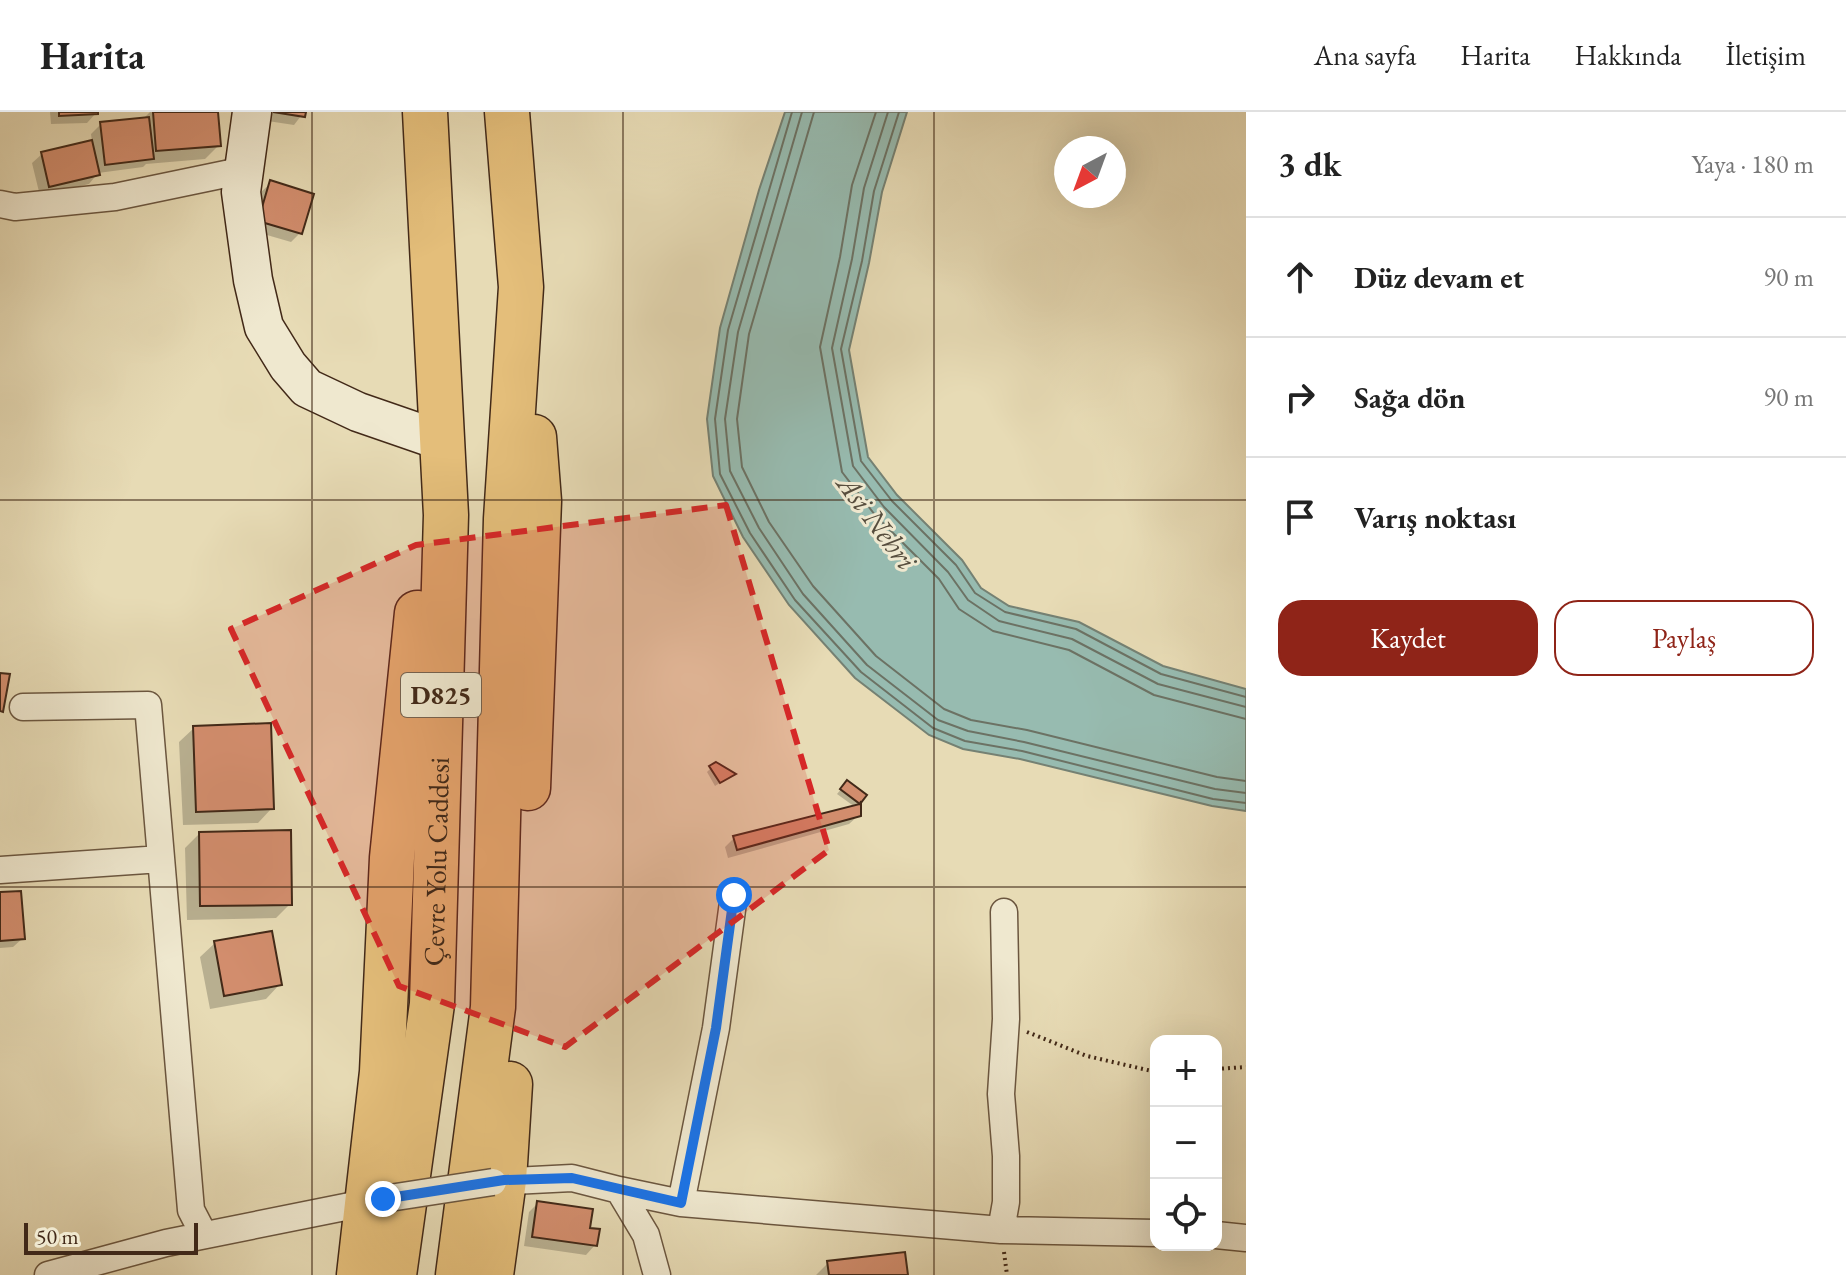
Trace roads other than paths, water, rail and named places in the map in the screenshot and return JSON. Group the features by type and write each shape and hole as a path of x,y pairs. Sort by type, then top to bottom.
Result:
{"highway":[{"name":"Çevre Yolu Caddesi","path":"394,1275 432,1004 446,515 425,112"},
{"name":"D825","path":"458,1275 493,1007 506,519 521,287 507,112"},
{"path":"491,1275 533,693 539,501 521,287"},
{"path":"359,1275 375,1201 392,858 420,587 442,441"}],"street":[{"path":"252,112 241,192 253,280 264,327 288,366 307,388 358,412 442,441"},
{"path":"0,204 15,207 115,197 245,170"},
{"path":"23,707 148,705 191,1210 204,1235"},
{"path":"0,870 161,859"},
{"path":"681,1203 716,1028 734,895"},
{"path":"1001,1230 1006,1202 1001,1094 1006,1024 1004,912"},
{"path":"48,1275 204,1235 375,1201 499,1181 572,1178 681,1203 1001,1230 1150,1233"},
{"path":"619,1190 646,1235 657,1275"},
{"path":"1222,1236 1246,1238"}],"water":[{"name":"Asi Nehri","path":"785,112 907,112 882,192 849,350 868,457 897,495 962,560 981,588 1009,606 1079,622 1163,666 1246,689 1246,811 1212,806 1020,759 963,749 929,735 855,678 789,605 743,537 713,476 707,419 720,328 759,190"}]}
